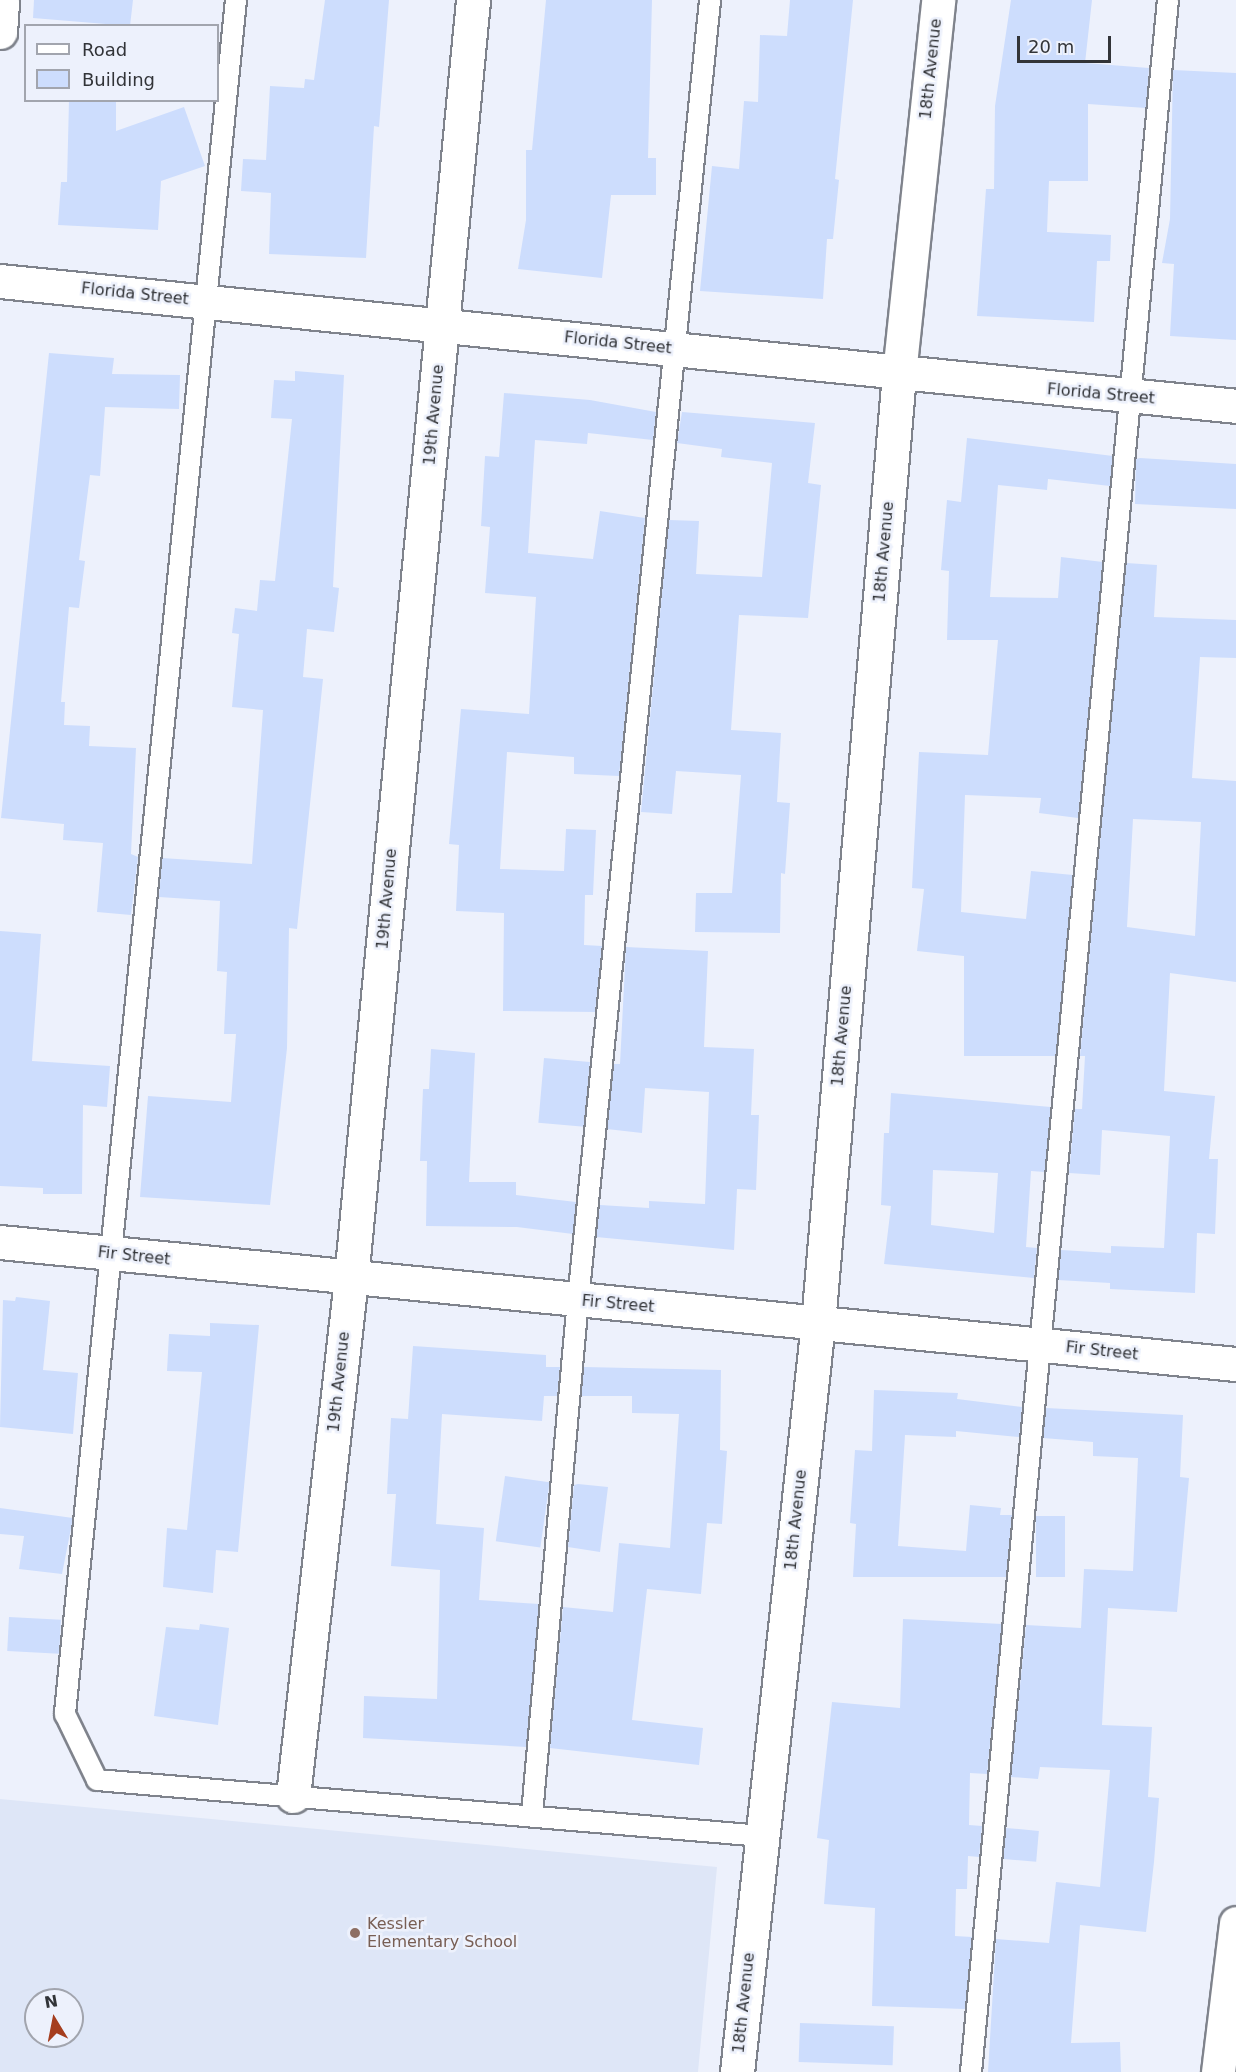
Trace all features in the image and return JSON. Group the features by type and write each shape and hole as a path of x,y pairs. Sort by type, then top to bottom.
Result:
{"street":[{"path":"0,32 2,0"},
{"name":"19th Avenue","path":"293,1796 351,1279 472,0"},
{"name":"18th Avenue","path":"737,2072 818,1323 899,374 938,0"},
{"name":"Florida Street","path":"0,281 442,323 899,374 1236,406"},
{"name":"Fir Street","path":"0,1242 351,1279 1236,1364"},
{"path":"1218,2072 1235,1936"}],"lane":[{"path":"236,0 109,1254 65,1714 97,1780 532,1814 762,1836"},
{"path":"532,1814 578,1300 710,0"},
{"path":"971,2072 1038,1344 1132,396 1168,0"}],"shaded area":[{"name":"Kessler Elementary School","path":"0,1799 717,1867 698,2072 0,2072"}],"building":[{"path":"34,0 133,0 130,24 33,18"},
{"path":"325,0 389,0 379,127 374,126 366,258 269,254 271,193 241,191 243,159 266,160 270,86 304,88 305,79 314,80"},
{"path":"546,0 652,0 648,158 656,158 656,195 611,195 602,278 518,269 526,220 526,150 532,150"},
{"path":"790,0 853,0 835,179 839,180 833,239 827,239 823,299 700,291 712,166 739,169 744,101 758,102 760,35 787,36"},
{"path":"1011,0 1092,0 1085,63 1149,68 1146,108 1088,104 1088,181 1049,181 1047,232 1111,235 1110,261 1097,261 1094,322 977,316 986,189 994,189 995,106"},
{"path":"1173,70 1236,73 1236,340 1170,336 1174,264 1162,263 1170,219"},
{"path":"69,102 116,102 116,131 184,107 205,166 161,181 158,230 58,225 61,182 67,182"},
{"path":"49,353 114,358 112,374 180,375 179,409 105,407 100,476 90,475 79,560 85,561 79,608 69,607 61,702 65,702 64,725 90,726 89,746 136,748 131,854 138,857 131,915 97,912 103,843 63,840 64,824 1,818"},
{"path":"295,371 344,375 333,587 339,588 334,632 307,629 303,677 323,679 297,929 289,928 287,1048 270,1205 140,1197 148,1096 231,1102 236,1034 224,1034 227,972 217,971 220,901 159,897 162,858 252,864 263,710 232,707 239,634 232,633 235,608 257,611 260,580 275,581 292,419 271,418 274,380 295,381"},
{"path":"504,393 590,400 656,412 653,440 588,433 587,444 535,440 528,553 593,559 600,511 645,518 619,776 574,774 574,757 507,752 500,869 564,871 566,829 596,830 593,895 585,895 584,945 602,946 595,1012 503,1011 504,913 456,911 459,845 449,844 461,709 529,714 536,597 485,593 490,527 481,526 485,456 499,457"},
{"path":"682,412 815,423 808,483 821,485 808,618 739,615 731,730 781,733 777,802 790,803 785,874 781,873 780,933 695,932 696,893 732,893 741,775 676,771 672,814 641,812 669,520 699,521 696,574 762,577 772,463 721,457 722,449 677,443"},
{"path":"967,438 1113,456 1110,486 1048,479 1047,490 998,485 990,597 1058,598 1061,557 1103,562 1078,818 1039,813 1041,798 965,795 961,912 1026,919 1031,871 1073,875 1056,1056 964,1056 964,956 917,951 924,889 912,888 919,752 988,755 998,640 947,640 949,571 941,570 947,500 961,502"},
{"path":"1136,459 1236,464 1236,509 1135,504"},
{"path":"1126,563 1157,565 1154,617 1236,620 1236,658 1200,657 1192,778 1236,781 1236,982 1170,973 1164,1091 1215,1096 1209,1159 1218,1159 1215,1234 1197,1233 1195,1293 1110,1289 1110,1283 1058,1280 1061,1250 1111,1253 1111,1246 1164,1248 1170,1136 1102,1130 1100,1175 1069,1173 1075,1109 1082,1109 1085,1056 1080,1056","holes":["1133,819 1201,822 1195,936 1127,927"]},
{"path":"0,931 41,934 32,1061 110,1066 107,1107 83,1105 82,1194 43,1194 43,1188 0,1186"},
{"path":"626,947 708,951 704,1047 754,1049 751,1115 759,1115 756,1190 737,1189 734,1250 596,1237 600,1205 649,1208 649,1201 705,1204 709,1092 645,1088 642,1133 607,1129 614,1064 620,1064"},
{"path":"431,1049 475,1053 469,1182 516,1182 516,1195 576,1202 573,1234 517,1227 426,1226 427,1161 420,1161 423,1089 429,1089"},
{"path":"544,1058 590,1062 584,1127 538,1123"},
{"path":"891,1093 1051,1107 1045,1172 1031,1171 1026,1247 1037,1248 1034,1278 884,1264 891,1206 881,1205 884,1133 889,1133","holes":["933,1170 998,1173 994,1233 931,1225"]},
{"path":"16,1297 50,1301 43,1370 78,1373 73,1434 0,1427 3,1300 15,1301"},
{"path":"210,1323 259,1325 238,1552 216,1550 213,1593 163,1587 167,1528 187,1530 202,1372 167,1371 169,1334 210,1336"},
{"path":"413,1346 546,1355 546,1367 560,1367 557,1396 544,1396 542,1421 442,1414 436,1524 484,1528 479,1600 539,1604 526,1747 363,1738 364,1696 437,1699 440,1570 391,1566 396,1494 387,1494 391,1418 408,1419"},
{"path":"584,1367 721,1370 720,1450 727,1451 722,1524 707,1523 701,1594 647,1589 632,1720 703,1728 699,1765 550,1748 563,1607 613,1612 619,1543 670,1548 679,1414 632,1413 632,1396 581,1396"},
{"path":"874,1390 958,1393 957,1399 1022,1407 1019,1437 956,1431 956,1437 905,1435 898,1546 966,1551 970,1505 1001,1508 1000,1515 1012,1515 1006,1577 853,1577 856,1524 850,1523 855,1450 872,1451"},
{"path":"1046,1408 1183,1415 1180,1477 1189,1478 1177,1612 1108,1608 1102,1725 1152,1727 1148,1797 1159,1798 1154,1862 1146,1932 1080,1925 1071,2043 1120,2042 1121,2072 988,2072 996,1939 1049,1943 1056,1882 1100,1887 1110,1770 1040,1767 1038,1779 1011,1777 1026,1625 1081,1628 1084,1569 1133,1571 1138,1458 1093,1456 1093,1442 1043,1438"},
{"path":"505,1476 550,1482 540,1548 496,1541"},
{"path":"574,1485 608,1487 600,1552 568,1547"},
{"path":"0,1508 73,1518 62,1574 19,1569 24,1536 0,1534"},
{"path":"1036,1516 1065,1516 1065,1577 1036,1577"},
{"path":"9,1617 61,1620 59,1654 7,1651"},
{"path":"903,1619 1002,1624 987,1774 970,1773 969,1825 982,1826 979,1857 968,1856 967,1889 956,1889 955,1936 972,1937 965,2009 872,2006 875,1908 824,1904 829,1840 817,1838 832,1702 900,1708"},
{"path":"200,1624 229,1628 218,1725 154,1716 166,1627 199,1630"},
{"path":"1006,1828 1039,1831 1036,1862 1003,1859"},
{"path":"800,2023 894,2026 893,2065 799,2062"}],"place":[{"name":"Kessler Elementary School","path":"355,1933"}]}
